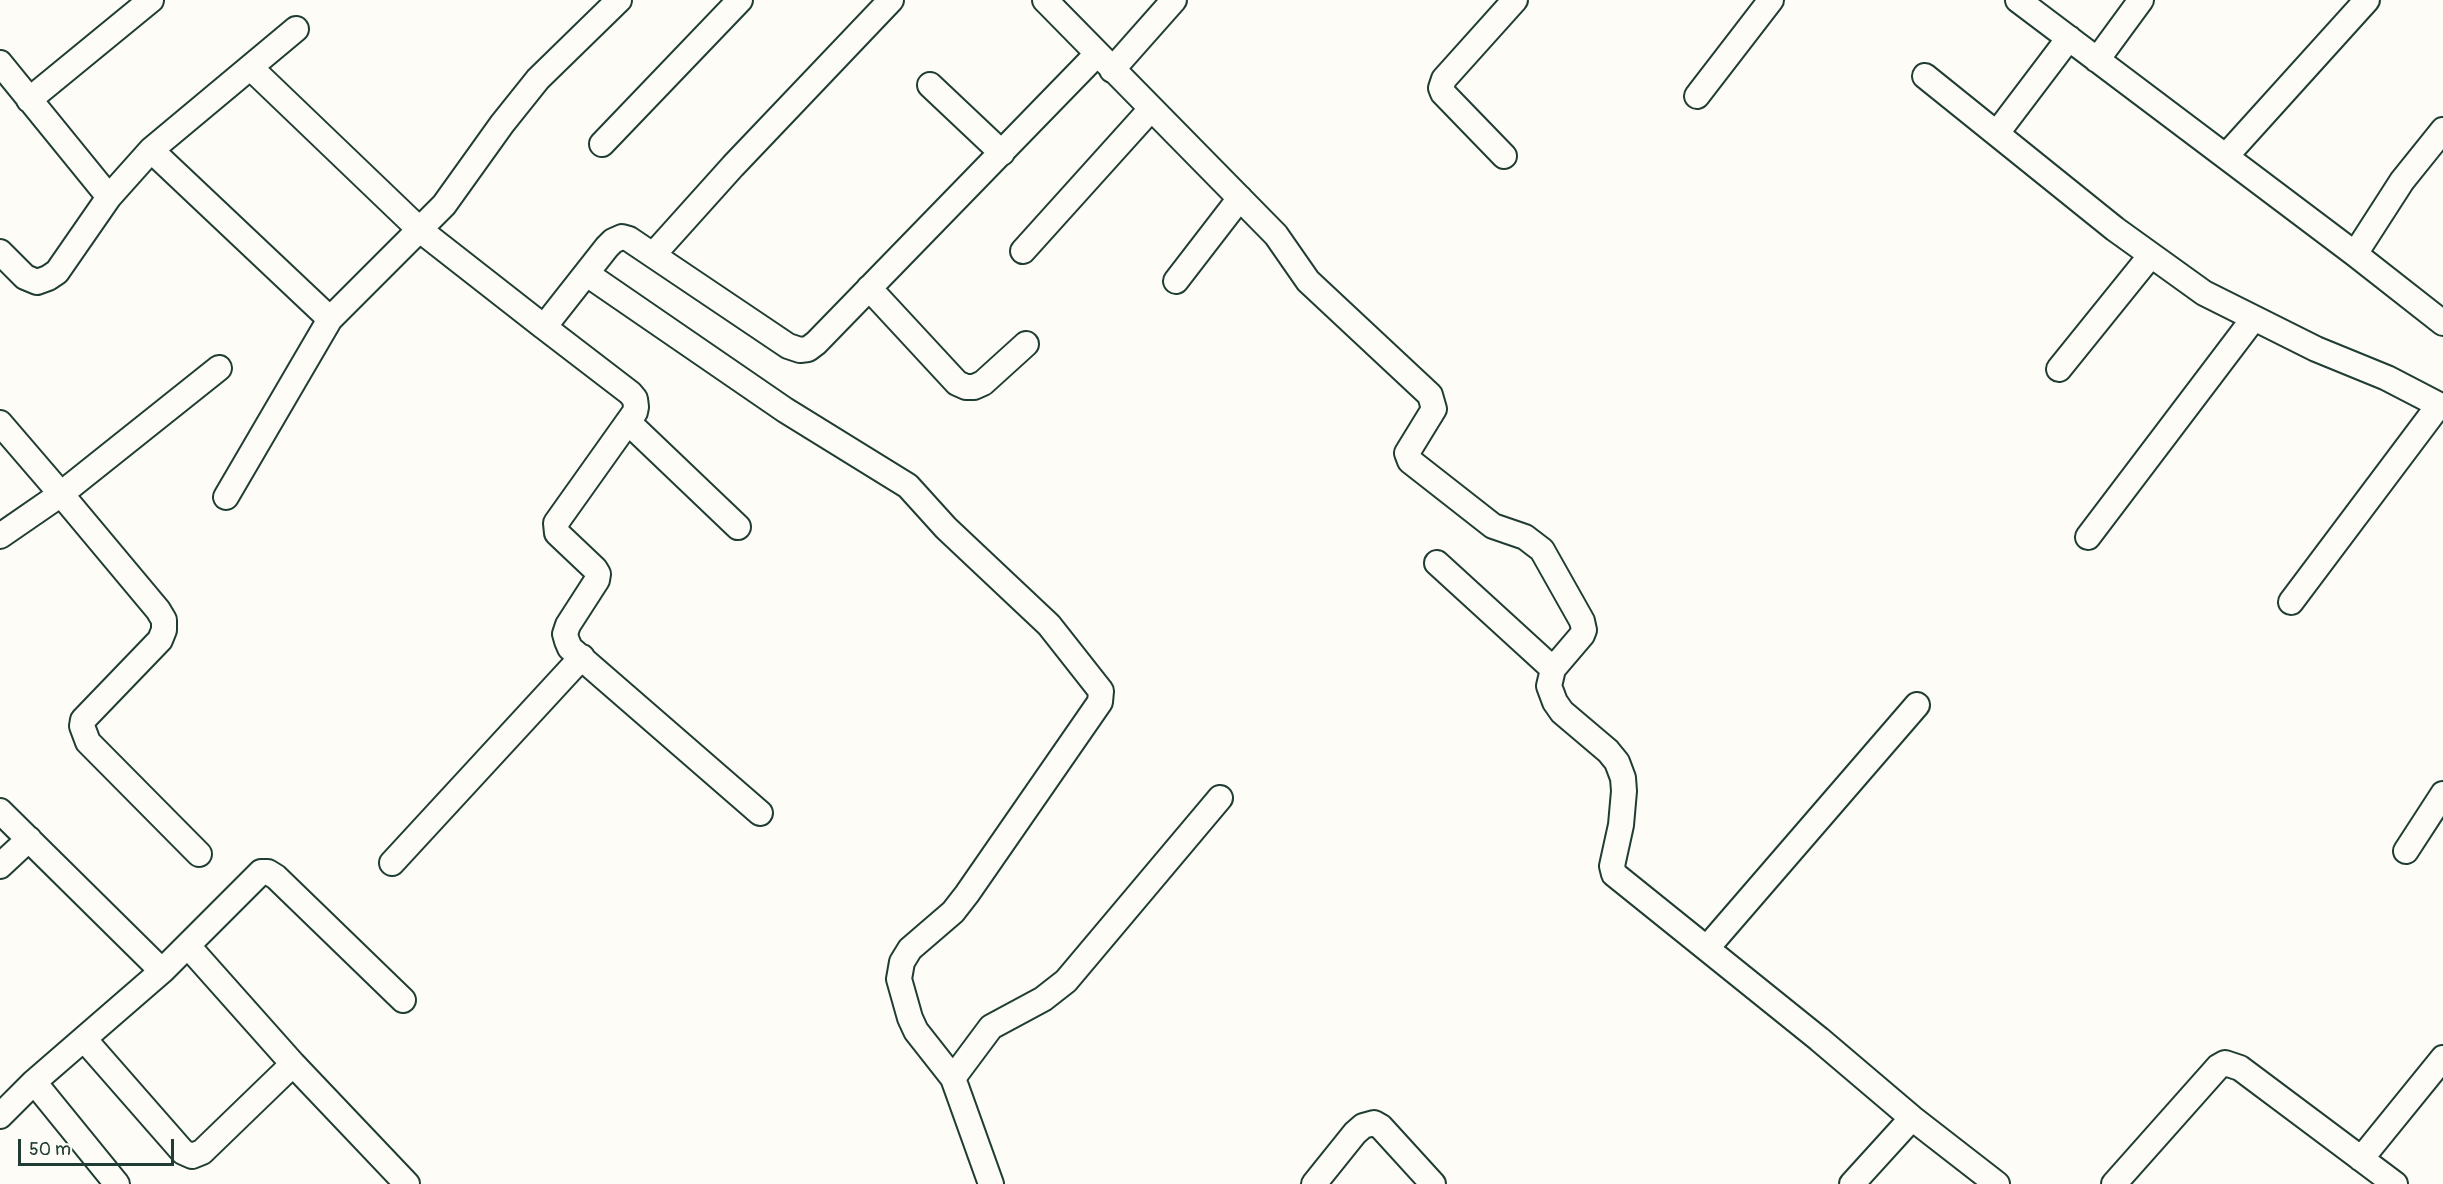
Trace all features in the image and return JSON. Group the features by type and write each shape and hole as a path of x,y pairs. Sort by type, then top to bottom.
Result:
{"street":[{"path":"29,100 151,0"},
{"path":"226,497 330,319 444,205 502,124 538,79 619,0"},
{"path":"602,144 740,0"},
{"path":"653,255 733,166 891,0"},
{"path":"1045,0 1276,235 1308,281 1430,395 1434,409 1407,453 1410,461 1493,526 1525,537 1542,550 1582,621 1584,630 1553,669 1549,686 1562,712 1608,751 1617,762 1623,778 1621,825 1612,866 1614,873 1912,1118 1998,1184"},
{"path":"544,327 613,241 622,237 629,239 788,346 800,350 808,349 1002,153 1174,0"},
{"path":"1504,156 1443,93 1441,88 1444,79 1515,0"},
{"path":"2018,0 2443,323"},
{"path":"2097,60 2141,0"},
{"path":"2226,156 2367,0"},
{"path":"1697,96 1767,1"},
{"path":"0,252 25,277 37,282 57,272 109,197 151,150 296,29"},
{"path":"1996,133 2069,38"},
{"path":"0,63 109,197"},
{"path":"251,68 420,230 635,399 636,407 628,422 556,523 557,533 598,574 597,580 568,625 565,634 570,648 760,813"},
{"path":"1924,76 2115,229 2204,293 2316,349 2387,378 2441,406 2291,602"},
{"path":"930,85 1002,153"},
{"path":"1023,251 1151,109"},
{"path":"2355,254 2402,181 2443,130"},
{"path":"151,150 330,319"},
{"path":"1176,281 1240,198"},
{"path":"2059,369 2151,255"},
{"path":"587,274 785,410 908,486 946,528 1049,625 1101,691 1100,702 967,894 953,912 910,949 902,962 899,979 910,1018 916,1031 953,1078 991,1184"},
{"path":"869,288 957,383 966,387 974,387 982,383 1026,344"},
{"path":"2088,537 2254,318"},
{"path":"0,536 61,494 219,368"},
{"path":"628,422 738,527"},
{"path":"0,423 164,620 164,630 160,640 83,720 84,734 88,742 199,854"},
{"path":"1437,562 1553,669"},
{"path":"392,863 582,657"},
{"path":"1707,948 1917,705"},
{"path":"2406,851 2443,794"},
{"path":"953,1078 991,1027 1043,999 1066,981 1220,798"},
{"path":"0,810 162,971"},
{"path":"0,866 29,839"},
{"path":"0,1116 34,1082 162,971 261,872 268,872 276,877 404,1000"},
{"path":"188,946 293,1064 407,1184"},
{"path":"84,1039 183,1152 192,1156 202,1152 293,1064"},
{"path":"2361,1159 2443,1058"},
{"path":"2115,1184 2218,1067 2225,1064 2240,1068 2395,1184"},
{"path":"34,1082 117,1184"},
{"path":"1852,1184 1912,1118"},
{"path":"1314,1184 1355,1133 1363,1126 1374,1123 1381,1127 1433,1184"}]}
